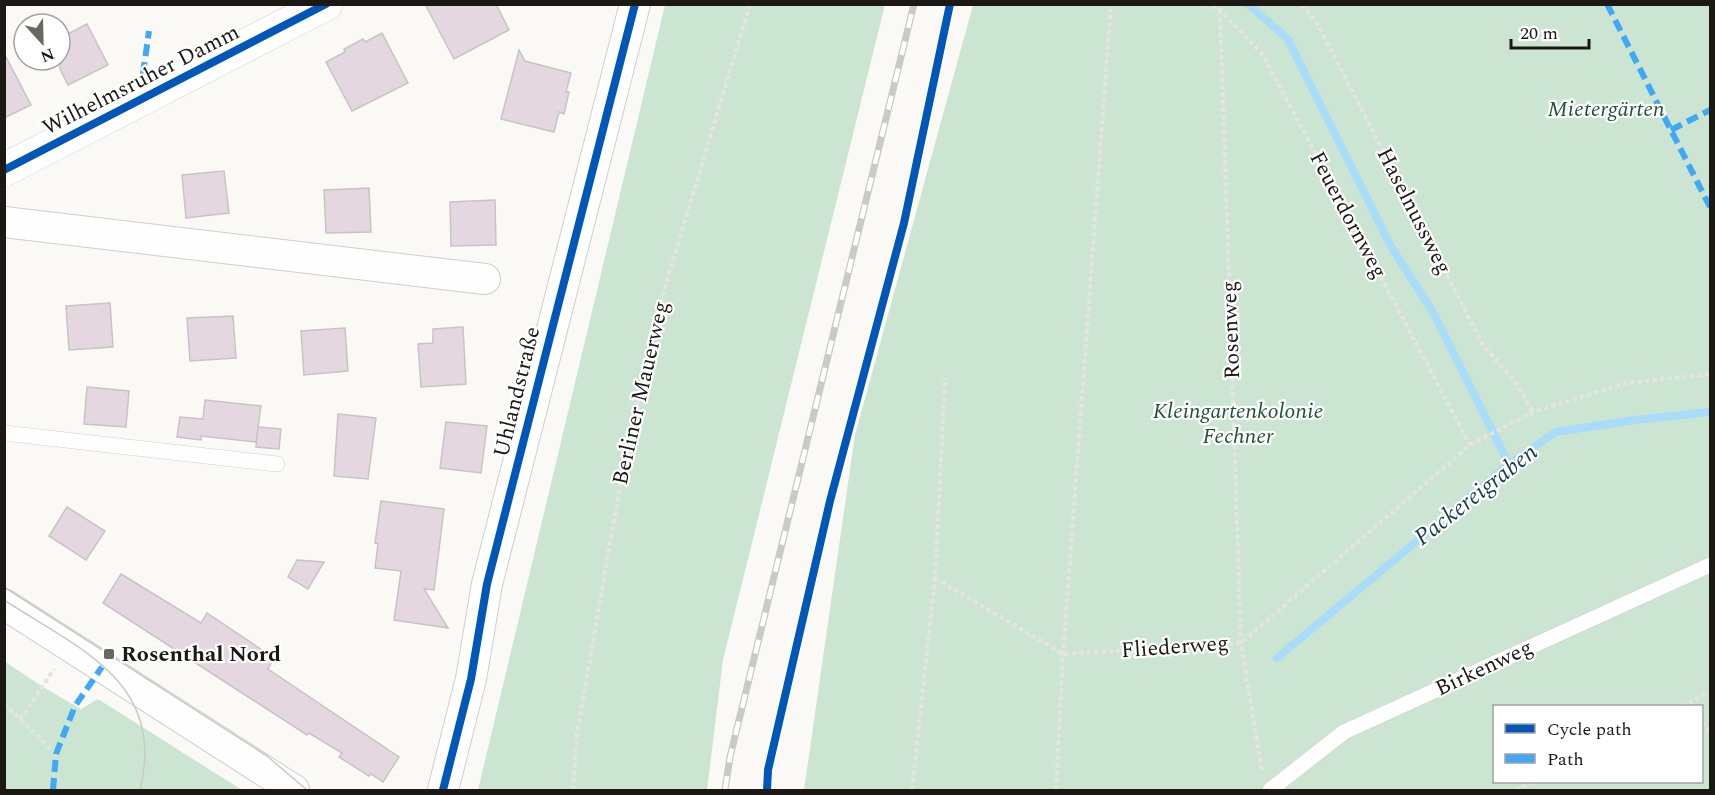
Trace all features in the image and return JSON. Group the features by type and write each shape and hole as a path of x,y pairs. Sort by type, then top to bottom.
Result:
{"main road":[{"name":"Wilhelmsruher Damm","path":"4,170 326,4"}],"street":[{"name":"Uhlandstraße","path":"443,790 469,687 487,584 635,4"},
{"path":"4,222 485,279"},
{"path":"4,604 294,790"}],"lane":[{"path":"4,433 277,464"},
{"name":"Birkenweg","path":"1272,789 1344,732 1710,565"}],"path":[{"path":"1056,790 1063,654 1111,4"},
{"path":"912,790 936,578 945,378"},
{"path":"936,578 1063,654"},
{"path":"20,720 56,666"},
{"path":"1691,704 1710,692"},
{"path":"4,704 56,754"},
{"path":"1515,790 1531,783"}],"green space":[{"path":"665,5 885,5 723,660 707,790 478,790"},
{"name":"Kleingartenkolonie Fechner","path":"973,5 1710,5 1710,790 804,790 855,435"},
{"path":"4,661 81,709 98,699 242,790 5,790"}],"building":[{"path":"425,4 496,4 509,30 454,59"},
{"path":"87,24 108,65 68,85 62,72 72,72 72,32"},
{"path":"382,33 408,83 352,111 326,62 363,39 365,42"},
{"path":"519,50 525,61 571,73 564,114 559,112 554,132 501,119"},
{"path":"4,53 31,105 4,118"},
{"path":"224,171 229,213 186,218 182,175"},
{"path":"369,188 371,232 326,233 324,190"},
{"path":"495,200 496,245 451,246 450,202"},
{"path":"110,303 113,347 69,350 66,306"},
{"path":"233,316 236,358 190,361 187,318"},
{"path":"463,327 466,384 421,387 418,344 433,343 433,329"},
{"path":"345,328 348,371 304,375 301,331"},
{"path":"87,387 129,391 126,427 84,424"},
{"path":"205,400 261,406 256,442 201,436 201,440 177,437 180,417 203,419"},
{"path":"338,414 376,418 368,479 334,476"},
{"path":"446,422 487,426 481,473 440,468"},
{"path":"258,427 281,429 279,449 256,447"},
{"path":"381,501 444,509 434,590 424,589 448,628 394,620 401,571 375,568 378,544 375,543"},
{"path":"67,507 105,531 86,560 49,536"},
{"path":"297,560 324,562 308,589 288,577"},
{"path":"121,574 201,623 207,613 274,658 268,669 399,757 383,782 339,757 342,753 309,733 307,735 103,603"}],"waterway":[{"path":"1248,4 1288,39 1390,245 1433,312 1509,464"},
{"name":"Packereigraben","path":"1277,658 1509,464 1556,432 1710,412"}],"tram line":[{"path":"4,587 267,756 307,790"},
{"path":"4,600 87,653 110,673 129,695 141,722 145,753 140,790"}],"railway":[{"path":"725,790 730,757 914,4"}],"marked path":[{"path":"1607,4 1710,207"},
{"path":"143,74 149,31"},
{"path":"1671,130 1710,110"},
{"path":"53,790 56,754 75,706 102,667"}],"cycle path":[{"path":"4,170 326,4"},
{"path":"443,790 471,679 487,584 635,4"},
{"path":"767,790 768,770 830,501 904,223 950,4"}],"place":[{"name":"Rosenthal Nord","path":"109,654"}],"park label":[{"name":"Mietergärten","path":"1606,109"}]}
